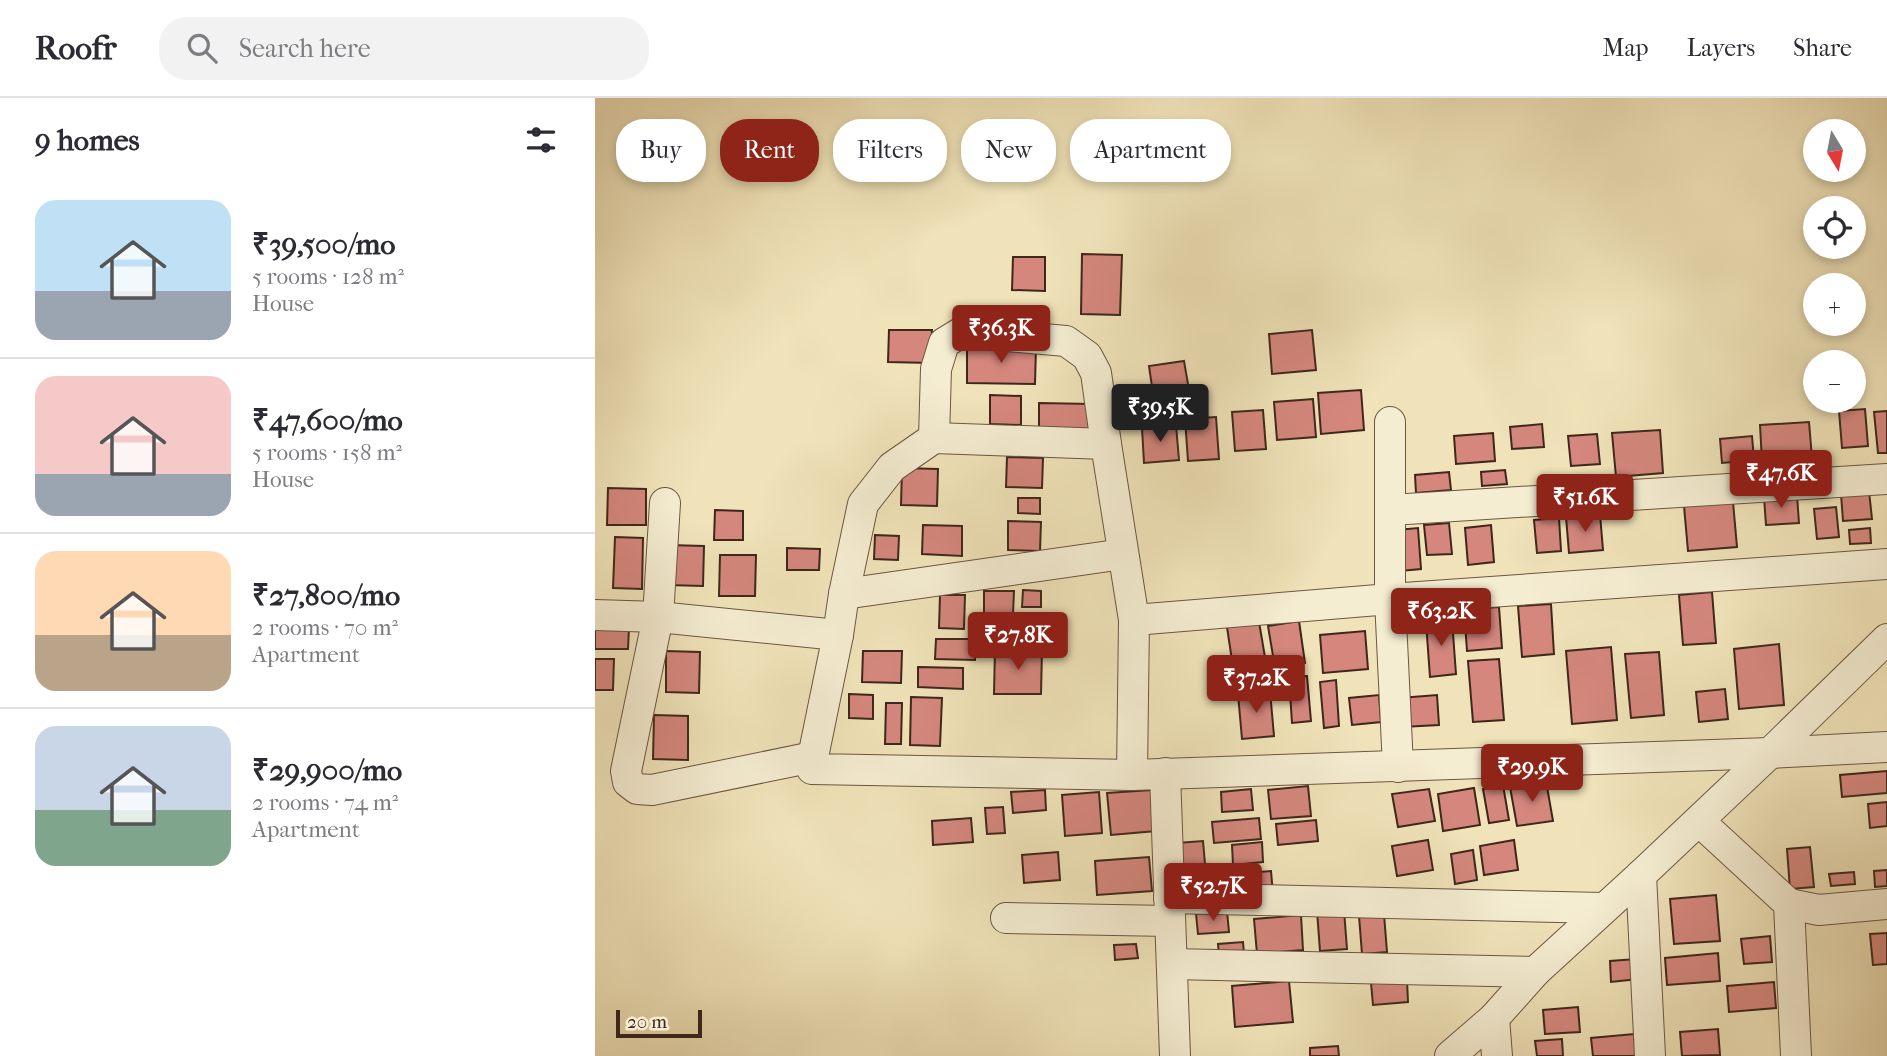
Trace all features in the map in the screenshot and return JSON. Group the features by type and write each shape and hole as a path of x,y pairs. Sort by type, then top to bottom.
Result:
{"street":[{"path":"934,438 936,369 944,344 962,332 1066,341 1087,356 1097,373 1134,620 1132,775"},
{"path":"1390,422 1390,599 1398,767"},
{"path":"1106,444 934,438 892,467 863,504 812,769 1132,775 1887,747"},
{"path":"1391,510 1887,480"},
{"path":"665,503 658,617 626,771 628,782 637,789 652,790 813,757"},
{"path":"844,594 1123,554"},
{"path":"1134,620 1887,564"},
{"path":"595,615 658,617 838,635"},
{"path":"1450,1056 1494,1018 1535,972 1699,821 1887,639"},
{"path":"1165,773 1175,1056"},
{"path":"1699,821 1789,904 1819,910 1887,904"},
{"path":"1641,875 1650,1056"},
{"path":"1789,904 1796,1056"},
{"path":"1006,918 1170,909 1604,908"},
{"path":"1172,964 1535,972"},
{"path":"1494,1018 1497,1056"}],"building":[{"path":"1082,254 1122,255 1120,315 1081,314"},
{"path":"1013,257 1045,257 1045,291 1012,290"},
{"path":"889,330 932,330 931,363 888,362"},
{"path":"1312,330 1316,370 1272,374 1269,334"},
{"path":"967,346 1036,347 1035,384 967,383"},
{"path":"1184,361 1190,396 1154,401 1149,366"},
{"path":"1361,390 1364,430 1321,434 1318,393"},
{"path":"990,395 1021,396 1021,425 990,424"},
{"path":"1313,399 1316,437 1277,440 1274,402"},
{"path":"1039,403 1092,404 1091,433 1039,431"},
{"path":"1263,410 1266,449 1235,451 1232,412"},
{"path":"1887,411 1887,453 1878,453 1874,412"},
{"path":"1839,413 1865,413 1868,446 1842,448"},
{"path":"1216,417 1219,459 1188,461 1185,419"},
{"path":"1809,422 1812,458 1762,462 1760,425"},
{"path":"1542,424 1544,447 1512,449 1510,427"},
{"path":"1176,425 1179,460 1144,463 1142,428"},
{"path":"1660,430 1663,473 1616,477 1612,433"},
{"path":"1493,433 1495,461 1456,464 1454,436"},
{"path":"1597,434 1600,464 1571,466 1568,436"},
{"path":"1752,436 1754,460 1722,463 1720,439"},
{"path":"1007,457 1043,458 1042,488 1006,487"},
{"path":"902,468 938,469 937,506 901,505"},
{"path":"1505,470 1507,484 1482,486 1481,472"},
{"path":"1449,472 1451,490 1416,493 1415,475"},
{"path":"608,488 646,489 646,525 607,525"},
{"path":"1869,491 1872,519 1843,521 1841,494"},
{"path":"1797,495 1799,523 1766,525 1764,497"},
{"path":"1018,498 1040,498 1040,514 1018,513"},
{"path":"1733,502 1737,547 1688,551 1684,506"},
{"path":"1836,507 1839,537 1817,539 1814,509"},
{"path":"715,510 743,511 743,540 714,540"},
{"path":"1600,514 1603,550 1569,553 1566,517"},
{"path":"1559,518 1561,551 1537,553 1534,520"},
{"path":"1008,521 1041,522 1040,551 1008,550"},
{"path":"1449,523 1452,554 1427,555 1424,525"},
{"path":"923,525 962,526 962,556 922,554"},
{"path":"1491,525 1494,562 1468,565 1465,528"},
{"path":"1418,528 1421,569 1400,571 1397,530"},
{"path":"1870,528 1871,543 1850,544 1849,530"},
{"path":"875,535 899,536 898,560 874,559"},
{"path":"615,537 643,538 642,589 613,588"},
{"path":"668,545 704,546 703,586 667,585"},
{"path":"787,548 820,549 819,570 787,570"},
{"path":"720,555 756,555 755,596 719,596"},
{"path":"1023,590 1041,591 1041,607 1022,607"},
{"path":"984,591 1014,591 1013,614 984,613"},
{"path":"1712,592 1716,643 1683,645 1679,595"},
{"path":"940,595 965,595 964,629 939,628"},
{"path":"1551,604 1554,654 1522,657 1518,606"},
{"path":"1499,607 1502,648 1467,651 1464,609"},
{"path":"1016,616 1043,617 1043,637 1016,637"},
{"path":"1452,620 1456,674 1430,677 1426,622"},
{"path":"1299,621 1305,663 1275,668 1268,626"},
{"path":"1259,622 1267,669 1234,674 1227,627"},
{"path":"595,626 629,627 628,649 595,649"},
{"path":"1365,631 1368,669 1323,673 1320,635"},
{"path":"936,639 976,639 975,660 935,659"},
{"path":"1779,644 1784,705 1739,709 1734,649"},
{"path":"1611,647 1617,720 1572,724 1566,651"},
{"path":"995,649 1042,650 1041,694 994,694"},
{"path":"666,651 700,652 699,693 666,692"},
{"path":"863,651 902,651 901,683 862,682"},
{"path":"1659,652 1664,715 1631,718 1625,654"},
{"path":"595,659 614,659 613,690 595,690"},
{"path":"1499,659 1504,720 1473,722 1468,661"},
{"path":"918,667 963,668 963,689 918,687"},
{"path":"1307,676 1311,721 1292,723 1289,677"},
{"path":"1336,680 1339,726 1324,728 1320,682"},
{"path":"1725,689 1728,719 1699,722 1696,692"},
{"path":"1270,691 1274,736 1242,739 1238,694"},
{"path":"849,694 873,695 873,719 849,718"},
{"path":"1379,695 1381,722 1352,725 1349,698"},
{"path":"1437,695 1439,725 1402,727 1400,698"},
{"path":"911,697 942,698 940,746 910,745"},
{"path":"886,703 902,703 901,744 885,744"},
{"path":"654,715 688,716 688,760 653,759"},
{"path":"1887,771 1887,793 1842,797 1840,775"},
{"path":"1546,781 1553,821 1517,826 1510,787"},
{"path":"1503,785 1509,820 1489,823 1483,789"},
{"path":"1308,786 1311,816 1271,819 1268,790"},
{"path":"1474,788 1480,825 1443,831 1438,794"},
{"path":"1251,789 1253,810 1222,812 1221,792"},
{"path":"1429,789 1435,821 1398,827 1392,794"},
{"path":"1045,790 1046,810 1013,813 1011,792"},
{"path":"1152,790 1156,831 1111,835 1107,793"},
{"path":"1099,792 1102,833 1065,836 1062,795"},
{"path":"1887,802 1887,826 1870,828 1868,804"},
{"path":"1003,807 1005,833 987,834 985,808"},
{"path":"971,818 973,842 933,845 932,821"},
{"path":"1259,818 1261,839 1214,843 1212,822"},
{"path":"1316,820 1318,841 1278,845 1276,824"},
{"path":"1428,840 1433,870 1397,876 1392,846"},
{"path":"1514,840 1518,870 1484,875 1480,846"},
{"path":"1203,841 1207,887 1181,889 1177,843"},
{"path":"1262,842 1263,862 1233,865 1232,845"},
{"path":"1810,847 1814,887 1790,889 1787,849"},
{"path":"1473,850 1477,880 1455,884 1451,854"},
{"path":"1058,852 1060,880 1024,883 1022,855"},
{"path":"1149,857 1152,891 1097,895 1095,861"},
{"path":"1887,870 1887,886 1875,887 1874,871"},
{"path":"1271,871 1273,894 1237,897 1236,874"},
{"path":"1854,872 1855,884 1831,886 1829,874"},
{"path":"1716,895 1720,941 1674,944 1670,899"},
{"path":"1344,910 1347,949 1320,951 1317,911"},
{"path":"1227,911 1229,932 1198,934 1196,914"},
{"path":"1384,914 1387,952 1362,954 1359,916"},
{"path":"1301,915 1303,950 1257,954 1254,919"},
{"path":"1887,933 1887,964 1873,965 1870,934"},
{"path":"1770,936 1772,962 1744,964 1741,939"},
{"path":"1243,942 1244,954 1219,956 1218,944"},
{"path":"1136,944 1138,958 1115,960 1114,945"},
{"path":"1718,953 1720,981 1667,985 1665,958"},
{"path":"1636,959 1638,979 1611,982 1610,961"},
{"path":"1407,980 1408,1002 1373,1005 1371,983"},
{"path":"1289,981 1293,1022 1235,1027 1232,986"},
{"path":"1774,982 1776,1008 1729,1012 1727,986"},
{"path":"1578,1007 1580,1032 1545,1034 1543,1010"},
{"path":"1718,1029 1720,1055 1682,1056 1680,1032"},
{"path":"1634,1034 1636,1056 1593,1056 1591,1038"},
{"path":"1562,1039 1563,1056 1537,1056 1535,1041"},
{"path":"1338,1046 1339,1056 1310,1056 1310,1048"}]}
